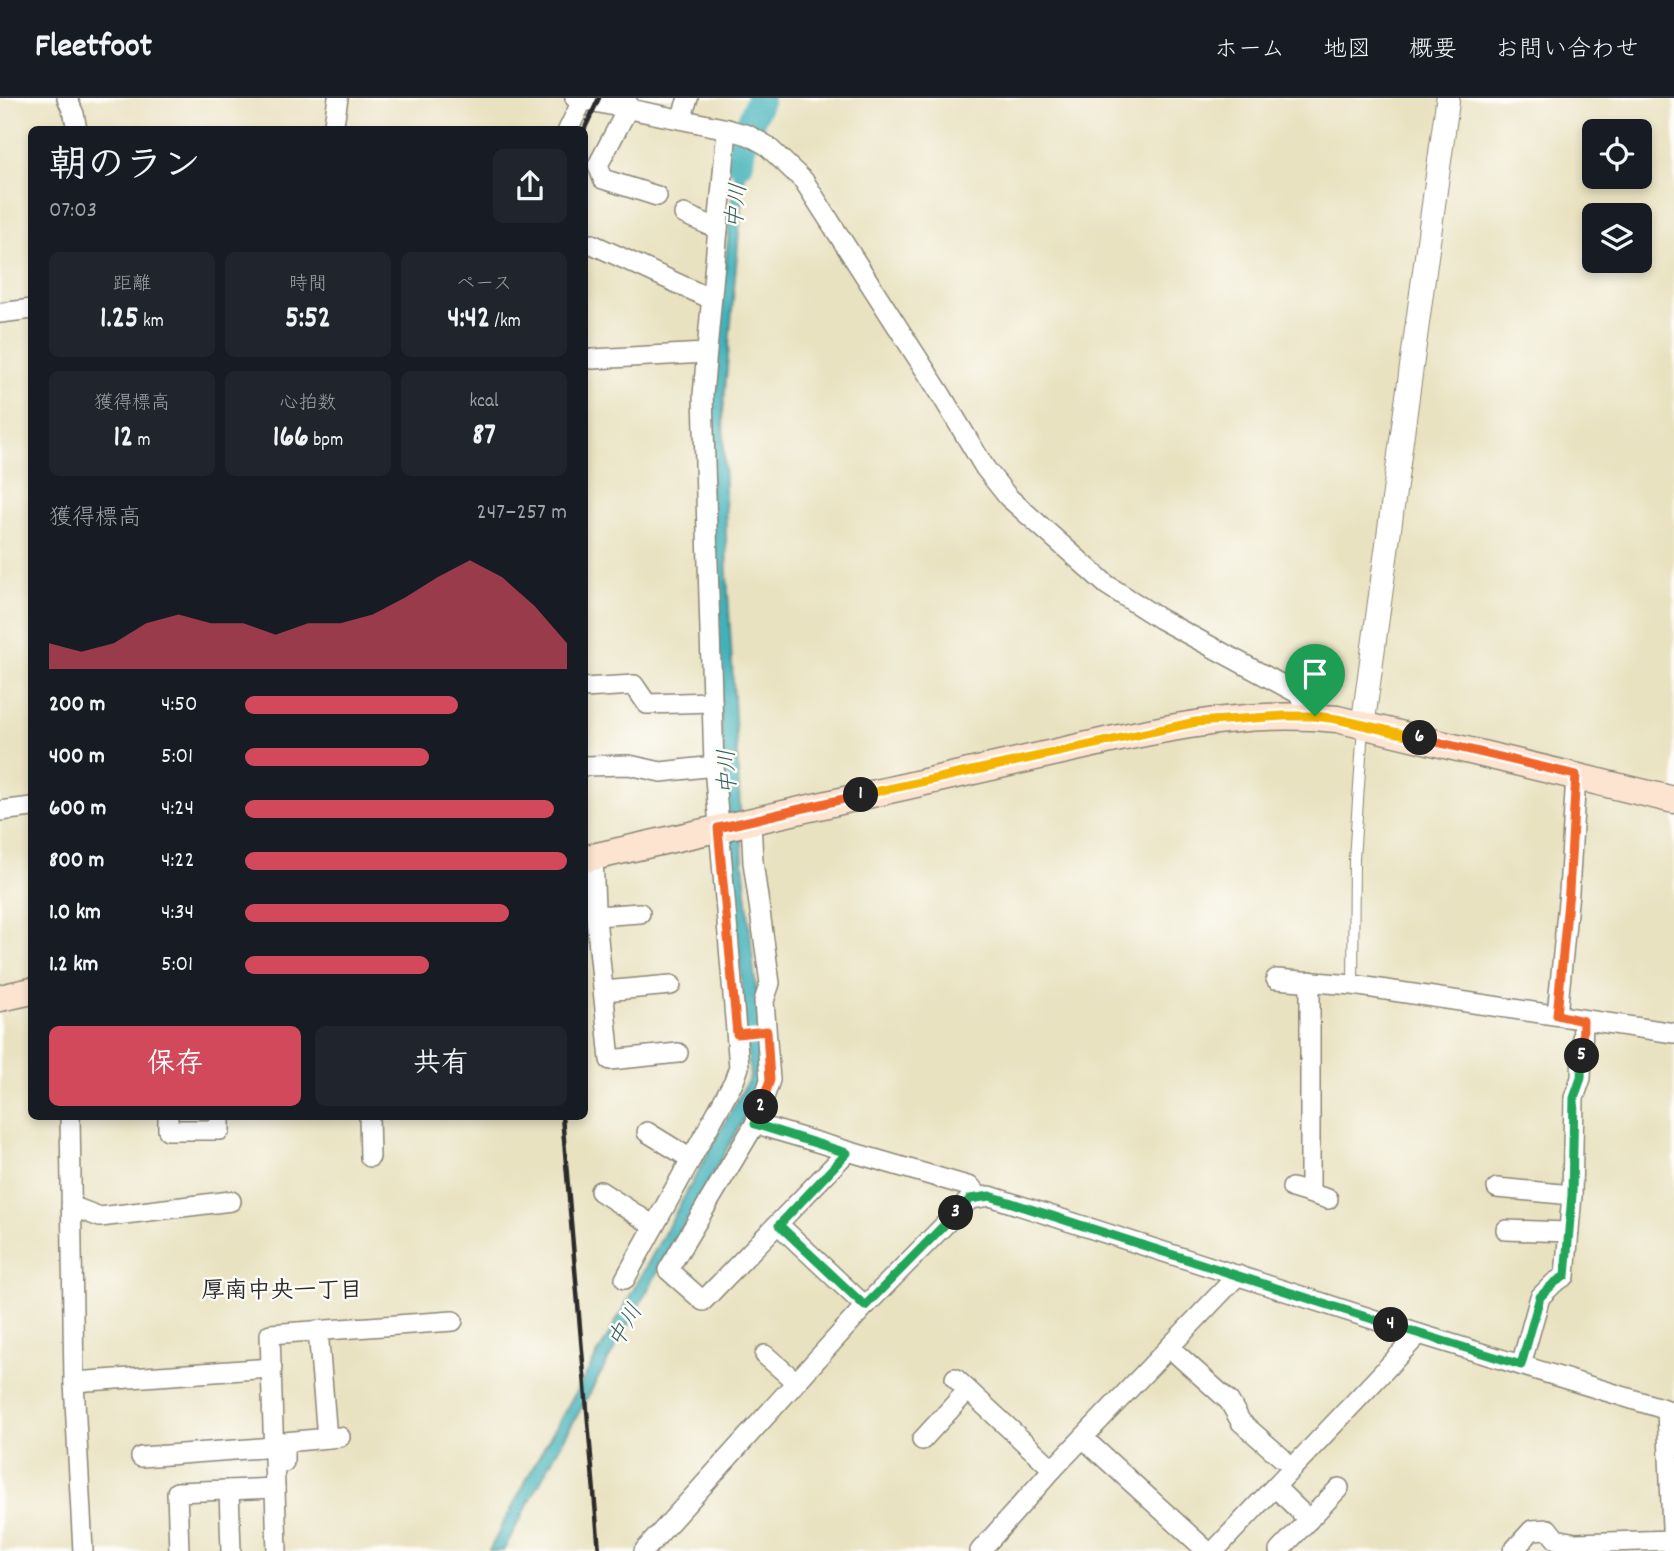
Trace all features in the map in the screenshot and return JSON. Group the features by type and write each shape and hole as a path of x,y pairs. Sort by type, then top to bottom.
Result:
{"main road":[{"path":"589,858 1196,722 1284,716 1315,716 1363,724 1674,800"},
{"path":"0,998 28,992"}],"street":[{"path":"67,98 76,126"},
{"path":"334,126 338,98"},
{"path":"681,119 688,98"},
{"path":"1363,724 1448,98"},
{"path":"569,126 579,99 627,104 748,135 766,145 804,181 985,468 1008,497 1107,585 1160,619 1298,694 1315,716"},
{"path":"627,104 598,165 603,179 657,196"},
{"path":"727,130 703,395 714,766 735,824 753,862 770,983 764,1001 770,1080 755,1124 668,1270 703,1301 847,1153"},
{"path":"684,214 718,229"},
{"path":"592,244 711,299"},
{"path":"0,313 28,310"},
{"path":"592,359 706,353"},
{"path":"588,688 634,685 647,704 712,702"},
{"path":"588,766 629,765 661,772 714,766"},
{"path":"1557,1015 1569,891 1576,775"},
{"path":"0,811 28,808"},
{"path":"625,1279 734,1081 739,1067 735,824"},
{"path":"589,858 611,1060 677,1053"},
{"path":"596,916 640,913"},
{"path":"1276,979 1353,985 1674,1033"},
{"path":"1310,981 1310,1193"},
{"path":"604,991 671,985"},
{"path":"1521,1365 1540,1297 1565,1276 1572,1195 1574,1098 1581,1078 1583,1021"},
{"path":"740,1033 765,1031"},
{"path":"71,1120 74,1382 83,1551"},
{"path":"168,1120 168,1129 220,1130 220,1120"},
{"path":"369,1120 370,1157"},
{"path":"755,1124 971,1187 979,1197"},
{"path":"647,1132 691,1159"},
{"path":"1497,1188 1572,1195"},
{"path":"600,1191 654,1226"},
{"path":"644,1551 865,1306 970,1199 990,1196 1419,1334 1670,1411 1673,1546 1575,1543 1556,1539 1548,1529 1532,1530 1513,1551"},
{"path":"71,1206 100,1217 231,1201"},
{"path":"779,1225 865,1306"},
{"path":"1506,1230 1569,1232"},
{"path":"980,1551 1053,1469 1238,1275"},
{"path":"277,1551 270,1334 453,1321"},
{"path":"285,1551 284,1442 333,1438 318,1331"},
{"path":"1214,1551 1419,1334"},
{"path":"1170,1348 1229,1401 1241,1422 1282,1458"},
{"path":"765,1356 796,1382"},
{"path":"74,1382 272,1368"},
{"path":"922,1440 961,1384 1053,1469"},
{"path":"1083,1438 1207,1551"},
{"path":"141,1457 274,1447"},
{"path":"1275,1487 1309,1520"},
{"path":"179,1551 177,1492 275,1488"},
{"path":"1279,1551 1339,1489"},
{"path":"229,1490 231,1551"}],"lane":[{"path":"1353,985 1354,859 1363,724"}],"water":[{"path":"738,141 747,141 723,413 727,575 743,862 765,1081 503,1551 489,1551 750,1077 725,801 710,475 712,398"}],"waterway":[{"name":"中川","path":"740,162 742,144 760,98"}],"railway":[{"path":"586,126 599,98"},
{"path":"562,1120 599,1551"}],"district":[{"name":"厚南中央一丁目","path":"282,1289"}],"route":[{"path":"1315,716 1363,724 1576,775 1569,891 1557,1015 1583,1021 1581,1078 1574,1098 1572,1195 1565,1276 1540,1297 1521,1365 990,1196 970,1199 865,1306 779,1225 847,1153 755,1124 770,1080 767,1031 737,1034 718,828 1196,722 1315,716"}]}
